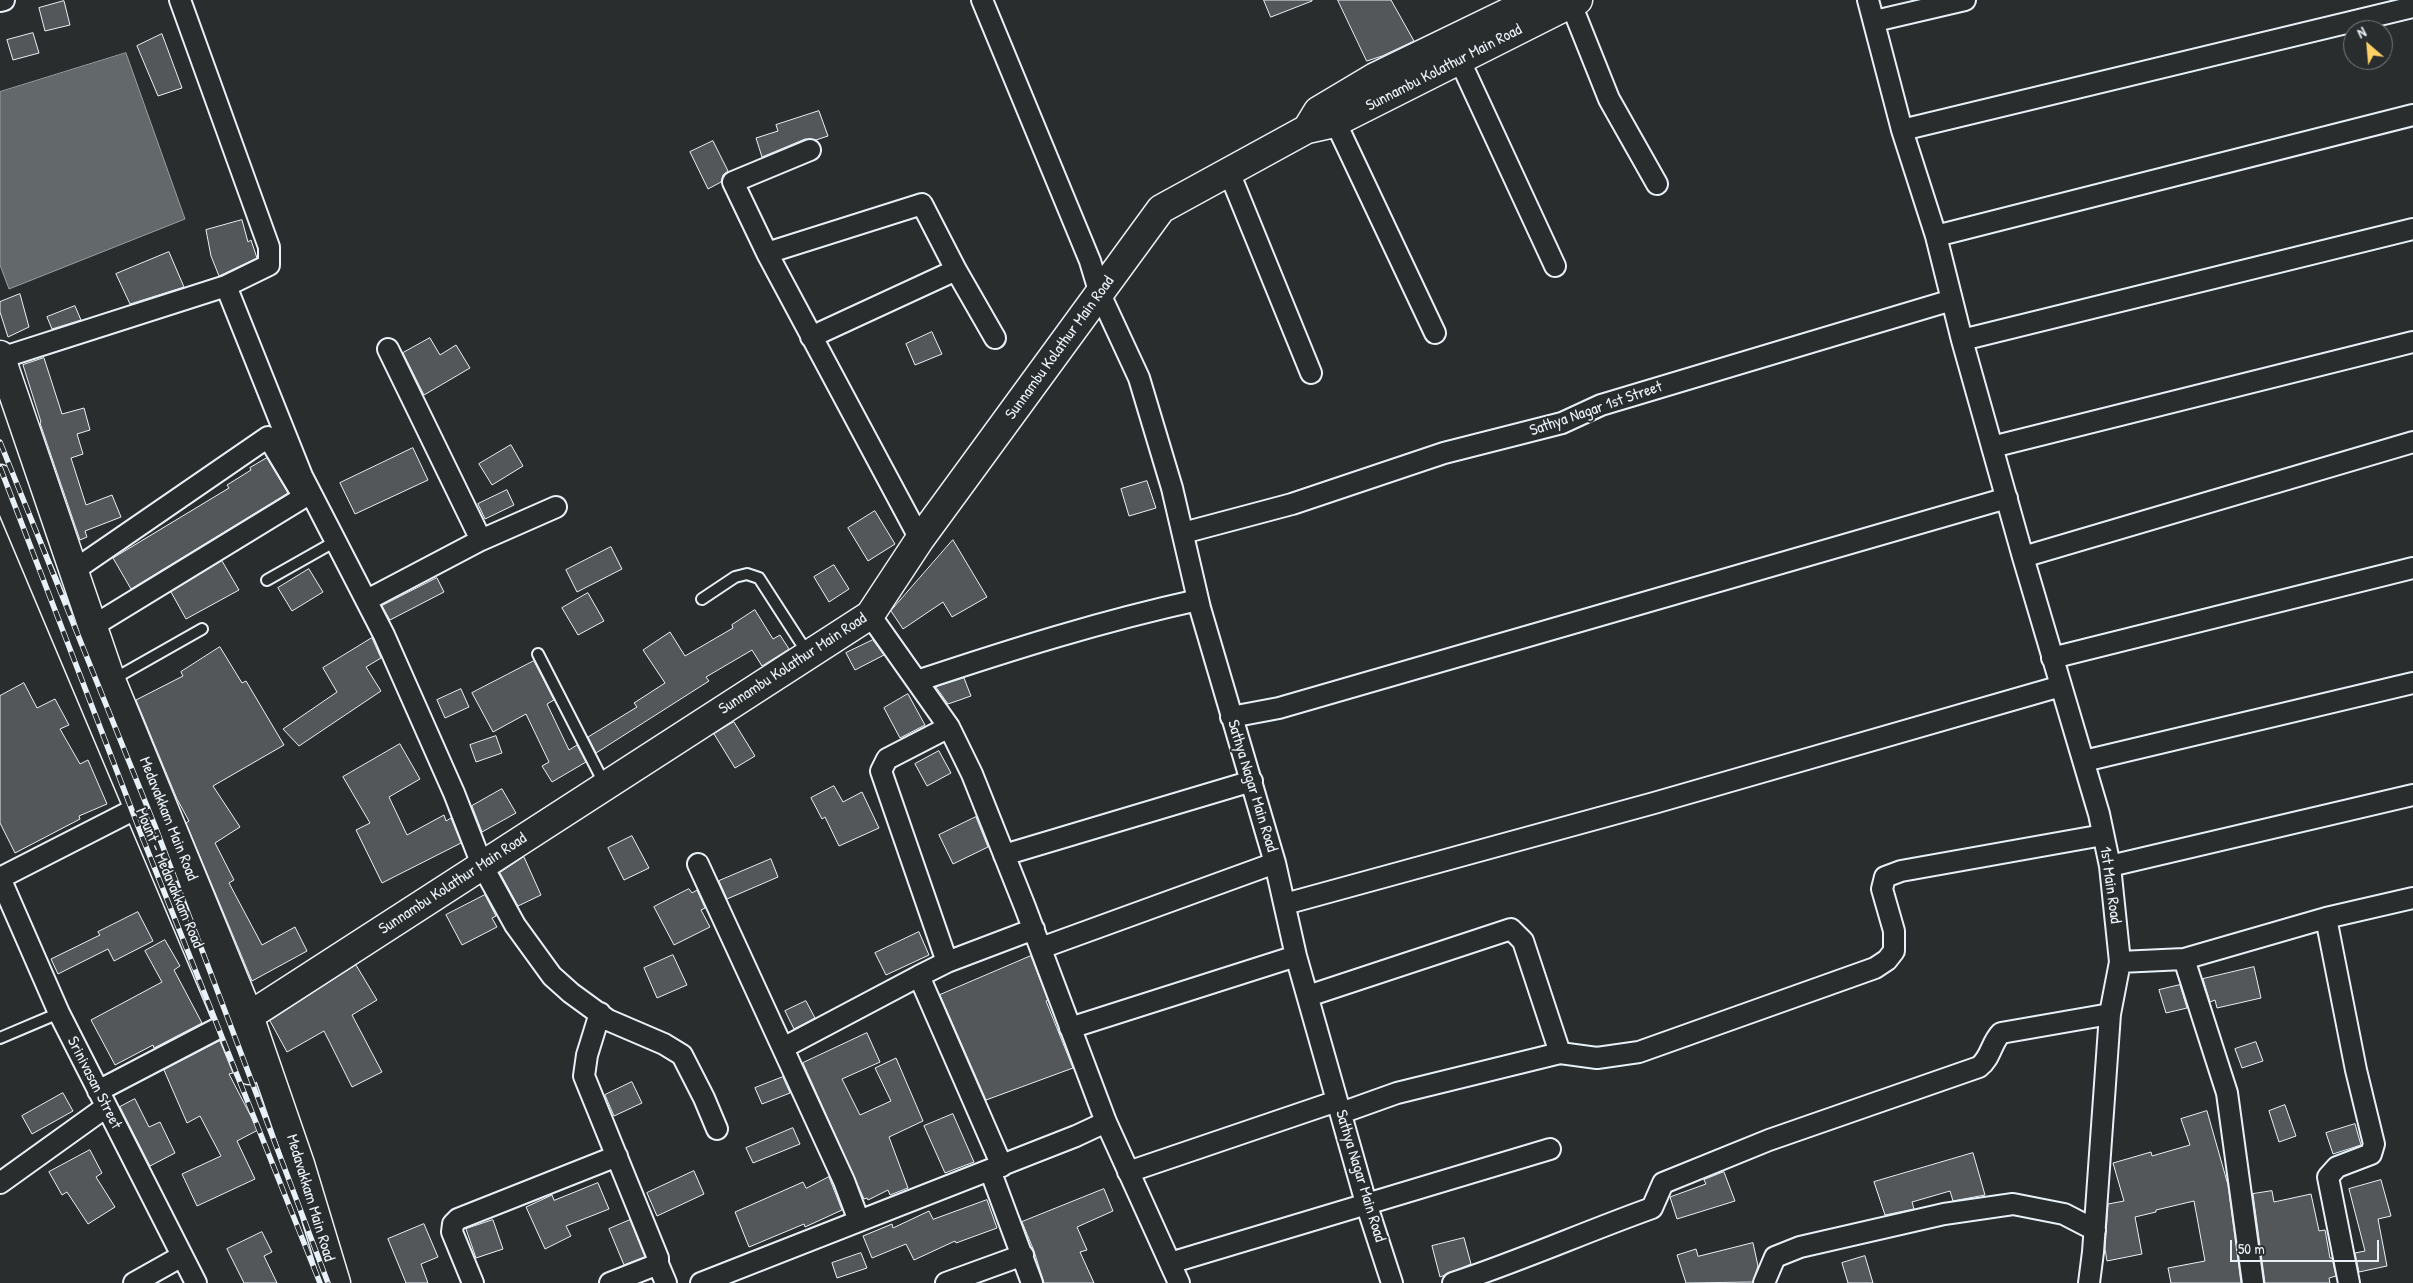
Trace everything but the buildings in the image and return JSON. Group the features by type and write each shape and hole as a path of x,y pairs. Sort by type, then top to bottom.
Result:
{"street":[{"path":"0,2 4,0"},
{"path":"1,356 226,286 269,265 269,247 180,0"},
{"name":"Sathya Nagar Main Road","path":"982,0 1090,261 1100,294 1139,378 1172,488 1198,600 1275,863 1296,956 1366,1203 1392,1283"},
{"name":"Sunnambu Kolathur Main Road","path":"1307,129 1318,111 1375,77 1534,0"},
{"name":"1st Main Road","path":"1868,0 1902,130 1936,236 1962,340 2023,557 2084,761 2104,835 2110,866 2120,962 2110,1014 2095,1230 2089,1283"},
{"path":"1875,21 1964,0"},
{"path":"1575,2 1609,99 1656,184"},
{"name":"Sunnambu Kolathur Main Road","path":"239,1018 482,866 870,615 920,539 1161,209 1307,129 1334,123 1575,2"},
{"path":"1902,130 2410,10"},
{"path":"1460,61 1555,266"},
{"path":"1936,236 2413,115"},
{"path":"1334,123 1346,143 1435,333"},
{"path":"810,150 733,182 767,253 920,539"},
{"path":"1229,172 1311,373"},
{"path":"767,253 922,204 956,270 995,338"},
{"path":"1962,340 2413,230"},
{"path":"811,337 956,270"},
{"path":"226,286 302,476 367,600 454,793 482,866 516,925 552,976 571,993 608,1020 664,1044 682,1055 704,1098 717,1129"},
{"name":"Sathya Nagar 1st Street","path":"1182,533 1292,504 1444,454 1562,423 1601,404 1952,300"},
{"path":"1992,447 2413,342"},
{"path":"388,349 481,540"},
{"name":"Medavakkam Main Road","path":"1,356 111,680 239,1018 300,1164 336,1283"},
{"path":"73,571 268,437 304,497 94,626"},
{"path":"2023,557 2413,442"},
{"name":"Mount - Medavakkam Road","path":"0,479 139,807 239,1018 261,1100 290,1180 318,1283"},
{"path":"1231,717 1279,708 2007,498"},
{"path":"367,600 481,540 556,507"},
{"path":"2052,658 2413,568"},
{"path":"917,681 988,657 1108,621 1198,600"},
{"path":"870,615 949,727 972,774 1034,929 1106,1122 1179,1283"},
{"path":"2084,761 2413,683"},
{"path":"1285,904 1664,800 2061,686"},
{"path":"947,962 881,771 887,759 949,727"},
{"path":"1004,855 1252,782"},
{"path":"2110,866 2413,795"},
{"path":"0,878 139,807"},
{"path":"1128,1172 1339,1107 1560,1053 1597,1058 1639,1052 1875,968 1887,960 1894,952 1894,931 1882,889 1886,877 1901,871 2104,835"},
{"path":"1041,948 1275,863"},
{"path":"698,864 844,1181 859,1221"},
{"name":"Srinivasan Street","path":"0,878 59,1013 196,1283"},
{"path":"2120,962 2184,959 2326,918 2413,898"},
{"path":"2326,918 2356,1070 2374,1144 2372,1154 2337,1167 2328,1177 2349,1283"},
{"path":"782,1048 947,962 1034,929"},
{"path":"1308,996 1511,929 1523,941 1560,1053"},
{"path":"1070,1028 1296,956"},
{"path":"2184,959 2227,1093 2253,1283"},
{"path":"919,976 996,1168 1032,1283"},
{"path":"600,1013 588,1054 584,1076 658,1258 658,1264 666,1283"},
{"path":"1453,1283 1507,1265 1595,1228 1652,1208 1663,1184 1668,1181 1769,1140 1979,1067 1985,1063 1996,1038 2001,1033 2110,1014"},
{"path":"0,1183 102,1099 239,1018"},
{"path":"701,1283 996,1168 1106,1122"},
{"path":"1170,1263 1550,1149"},
{"path":"472,1283 452,1232 453,1224 458,1218 617,1156"},
{"path":"1764,1283 1775,1257 1792,1250 1944,1214 2013,1204 2064,1214 2095,1230"},
{"path":"946,1283 1023,1255"},
{"path":"134,1283 182,1256"},
{"path":"610,1283 658,1264"}],"lane":[{"path":"267,580 336,541"},
{"path":"702,599 736,577 747,574 758,578 808,655"},
{"path":"111,680 202,629"},
{"path":"538,654 605,786"},
{"path":"0,1038 59,1013"}],"shaded area":[{"path":"126,53 185,219 9,289 0,265 0,92"}],"railway":[{"path":"0,442 155,826 328,1283"},
{"path":"0,467 143,839 320,1283"}]}
